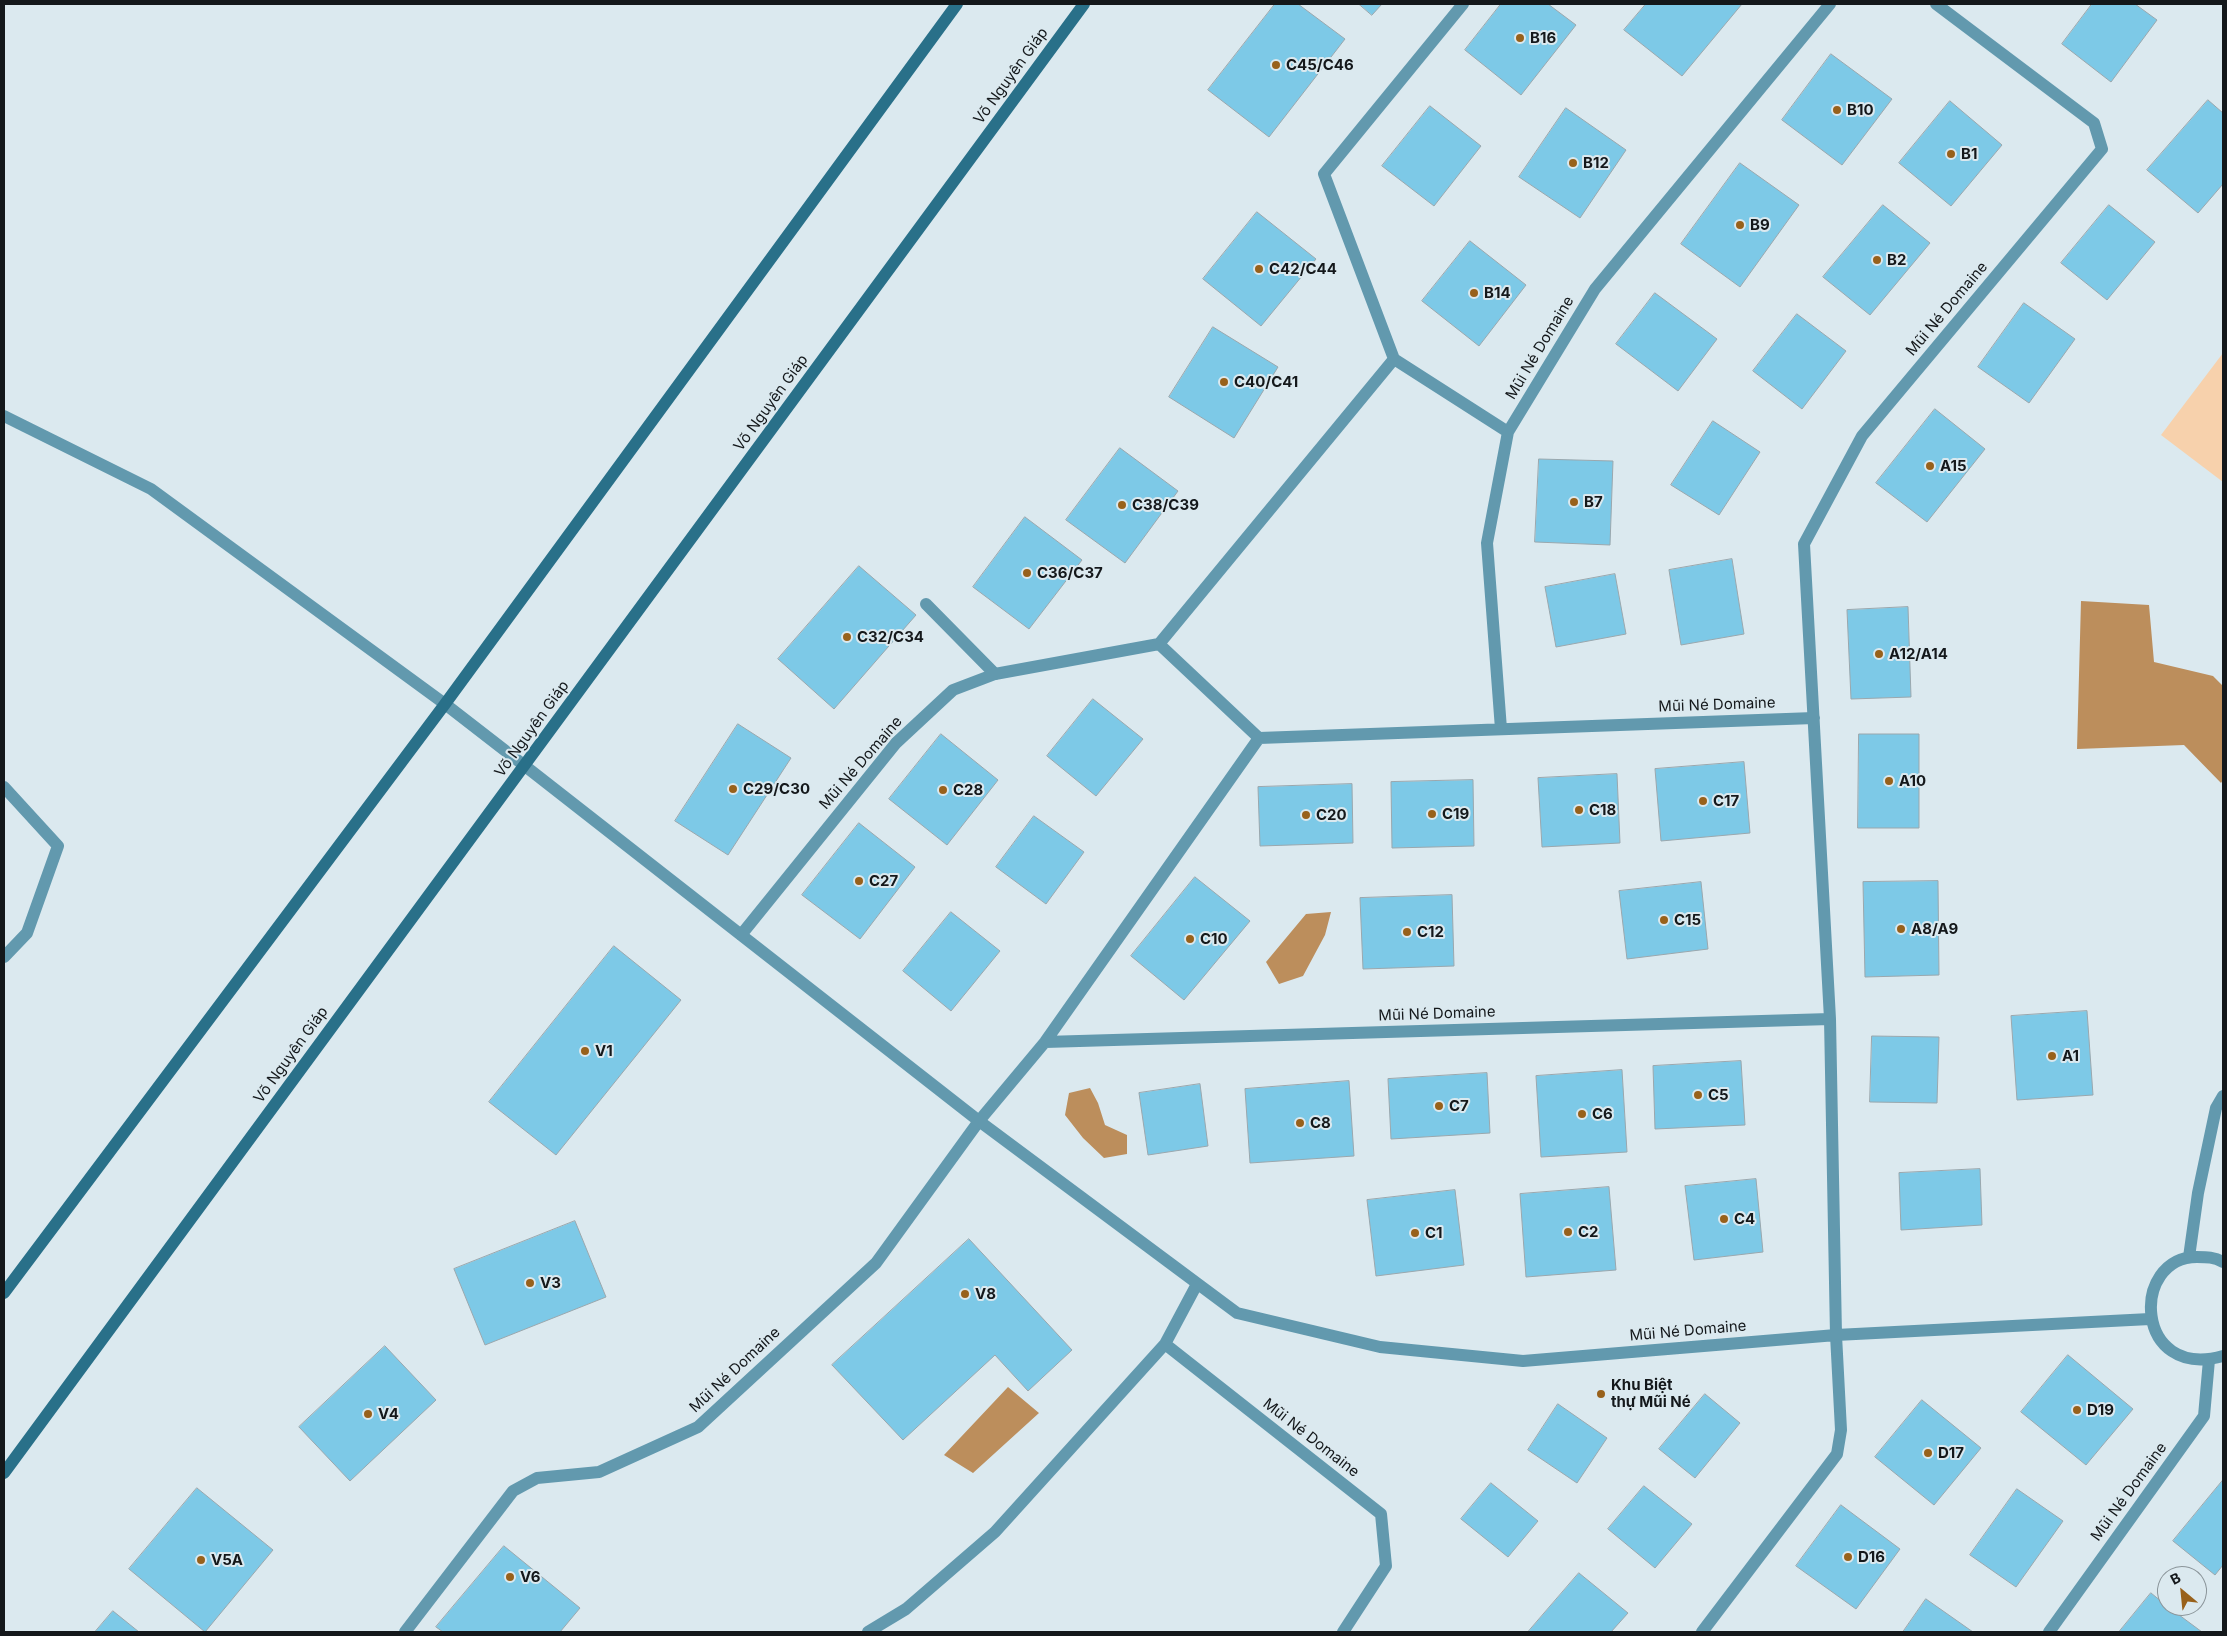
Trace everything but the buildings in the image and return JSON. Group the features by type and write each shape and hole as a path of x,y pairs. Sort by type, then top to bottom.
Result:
{"main road":[{"path":"4,1293 445,704 957,4"},
{"name":"Võ Nguyên Giáp","path":"4,1473 1084,4"}],"street":[{"path":"1463,4 1324,174 1394,359 1508,432"},
{"name":"Mũi Né Domaine","path":"1501,729 1487,543 1508,432 1595,290 1830,4"},
{"name":"Mũi Né Domaine","path":"1702,1632 1837,1454 1841,1430 1836,1334 1830,1018 1804,544 1862,436 2102,149 2094,123 1936,4"},
{"path":"1259,738 1159,644 1394,359"},
{"name":"Mũi Né Domaine","path":"4,416 151,489 445,704 979,1121 1236,1313 1380,1347 1523,1361 1836,1334 2150,1319"},
{"path":"926,604 995,674"},
{"name":"Mũi Né Domaine","path":"741,934 896,743 953,690 995,674 1159,644"},
{"name":"Mũi Né Domaine","path":"405,1632 513,1491 537,1478 599,1472 698,1427 876,1263 979,1121 1044,1042 1259,738 1814,718"},
{"path":"4,787 58,846 27,933 4,957"},
{"name":"Mũi Né Domaine","path":"1044,1042 1830,1018"},
{"path":"2189,1257 2198,1193 2216,1108 2223,1096"},
{"path":"2223,1262 2215,1257 2189,1257 2171,1267 2157,1281 2151,1298 2150,1319 2158,1337 2172,1351 2189,1359 2209,1360 2223,1356"},
{"path":"868,1632 906,1609 995,1532 1165,1344 1197,1284"},
{"name":"Mũi Né Domaine","path":"1165,1344 1381,1514 1386,1566 1343,1632"},
{"name":"Mũi Né Domaine","path":"2049,1632 2204,1416 2209,1360"}],"shaded area":[{"path":"2223,353 2223,482 2161,435"},
{"path":"2081,601 2149,605 2154,662 2213,676 2223,686 2223,780 2221,783 2184,745 2077,749"},
{"path":"1331,912 1325,935 1303,976 1279,984 1266,962 1306,914"},
{"path":"1090,1088 1098,1103 1105,1125 1127,1135 1127,1154 1104,1158 1083,1138 1065,1115 1069,1093"},
{"path":"1008,1387 1039,1413 973,1473 944,1455"}],"place":[{"name":"B16","path":"1520,38"},
{"name":"C45/C46","path":"1276,65"},
{"name":"B10","path":"1837,110"},
{"name":"B1","path":"1951,154"},
{"name":"B12","path":"1573,163"},
{"name":"B9","path":"1740,225"},
{"name":"B2","path":"1877,260"},
{"name":"C42/C44","path":"1259,269"},
{"name":"B14","path":"1474,293"},
{"name":"C40/C41","path":"1224,382"},
{"name":"A15","path":"1930,466"},
{"name":"B7","path":"1574,502"},
{"name":"C38/C39","path":"1122,505"},
{"name":"C36/C37","path":"1027,573"},
{"name":"C32/C34","path":"847,637"},
{"name":"A12/A14","path":"1879,654"},
{"name":"A10","path":"1889,781"},
{"name":"C29/C30","path":"733,789"},
{"name":"C28","path":"943,790"},
{"name":"C17","path":"1703,801"},
{"name":"C18","path":"1579,810"},
{"name":"C19","path":"1432,814"},
{"name":"C20","path":"1306,815"},
{"name":"C27","path":"859,881"},
{"name":"C15","path":"1664,920"},
{"name":"A8/A9","path":"1901,929"},
{"name":"C12","path":"1407,932"},
{"name":"C10","path":"1190,939"},
{"name":"V1","path":"585,1051"},
{"name":"A1","path":"2052,1056"},
{"name":"C5","path":"1698,1095"},
{"name":"C7","path":"1439,1106"},
{"name":"C6","path":"1582,1114"},
{"name":"C8","path":"1300,1123"},
{"name":"C4","path":"1724,1219"},
{"name":"C2","path":"1568,1232"},
{"name":"C1","path":"1415,1233"},
{"name":"V3","path":"530,1283"},
{"name":"V8","path":"965,1294"},
{"name":"Khu Biệt thự Mũi Né","path":"1601,1394"},
{"name":"D19","path":"2077,1410"},
{"name":"V4","path":"368,1414"},
{"name":"D17","path":"1928,1453"},
{"name":"D16","path":"1848,1557"},
{"name":"V5A","path":"201,1560"},
{"name":"V6","path":"510,1577"}]}
